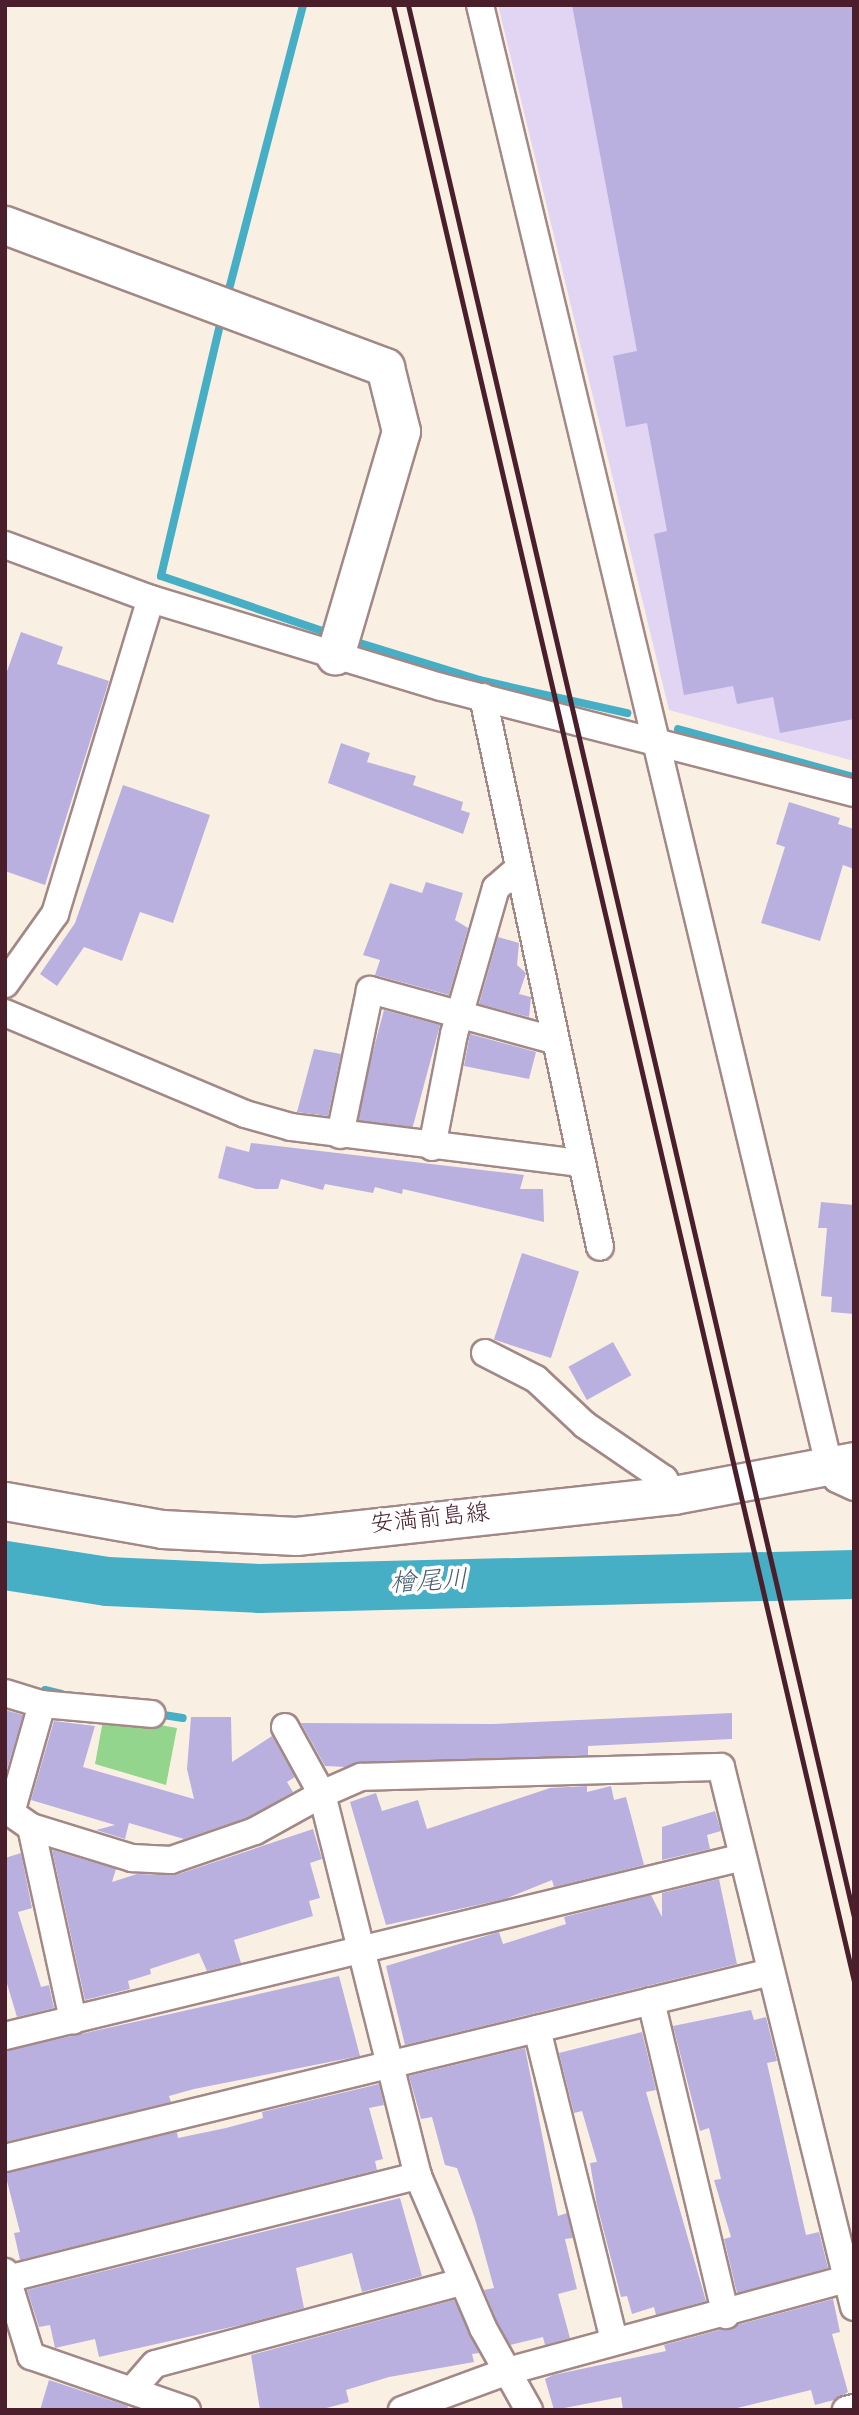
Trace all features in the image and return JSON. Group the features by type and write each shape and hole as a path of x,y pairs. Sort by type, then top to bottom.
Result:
{"main road":[{"path":"5,225 385,367 401,431 335,655"},
{"name":"安満前島線","path":"5,1501 162,1528 296,1536 674,1495 845,1471"}],"street":[{"path":"480,5 657,739 845,1471"},
{"path":"5,545 151,599 335,655 483,697 657,739 854,793"},
{"path":"5,984 55,915 151,599"},
{"path":"483,697 553,1040 600,1247"},
{"path":"432,1147 460,1014 496,888 519,868"},
{"path":"340,1135 370,990 553,1040"},
{"path":"5,1013 246,1114 340,1135 582,1163"},
{"path":"485,1353 536,1379 585,1425 664,1479 674,1495"},
{"path":"5,1693 42,1704 152,1714"},
{"path":"42,1704 16,1817 73,2020"},
{"path":"285,1727 323,1794 388,2065 418,2176 462,2282 529,2410"},
{"path":"16,1817 132,1858 172,1860 255,1830 361,1777 721,1767 739,1858 767,1973 854,2308"},
{"path":"5,2036 363,1952 739,1858"},
{"path":"5,2158 767,1973"},
{"path":"650,2001 726,2315"},
{"path":"537,2029 614,2339"},
{"path":"170,2407 133,2389 31,2356 6,2276 418,2176"},
{"path":"402,2410 508,2371 614,2339 726,2315 847,2279"},
{"path":"133,2389 155,2364 462,2282"},
{"path":"846,2410 854,2408"}],"shaded area":[{"path":"498,5 854,5 854,761 669,710"}],"green space":[{"path":"104,1715 177,1728 166,1785 95,1764"}],"building":[{"path":"572,5 854,5 854,719 780,733 773,697 737,704 733,686 684,695 654,534 667,531 647,423 626,427 613,356 637,351"},
{"path":"21,632 63,647 57,664 109,681 45,885 5,871 5,677"},
{"path":"341,743 370,753 367,762 416,776 413,785 463,802 461,810 470,813 463,834 328,783"},
{"path":"123,785 210,815 173,923 140,912 122,961 84,947 57,986 40,974 75,923"},
{"path":"789,802 840,818 838,824 854,829 854,869 843,865 820,941 761,923 785,847 776,844"},
{"path":"426,882 463,893 455,920 468,928 449,995 375,975 380,960 363,955 390,883 422,893"},
{"path":"498,937 519,943 517,965 526,973 519,994 531,997 529,1017 479,1004"},
{"path":"384,1010 440,1025 411,1134 355,1119"},
{"path":"470,1034 536,1052 529,1079 464,1066"},
{"path":"314,1049 341,1054 328,1116 297,1112"},
{"path":"251,1143 524,1175 520,1189 543,1189 544,1222 403,1189 402,1194 375,1187 373,1193 325,1184 323,1190 281,1179 278,1189 256,1189 218,1178 226,1146 249,1152"},
{"path":"821,1202 854,1205 854,1314 831,1312 832,1297 821,1296 827,1228 818,1228"},
{"path":"522,1253 579,1272 551,1358 494,1340"},
{"path":"613,1342 631,1375 587,1400 568,1367"},
{"path":"5,1710 23,1715 5,1776"},
{"path":"732,1713 732,1739 588,1746 588,1755 346,1767 325,1766 301,1723 493,1724"},
{"path":"191,1717 231,1717 232,1762 272,1736 295,1777 287,1782 293,1792 249,1817 184,1839 129,1823 125,1839 96,1830 115,1825 31,1800 54,1721 95,1726 83,1767 194,1799 187,1769"},
{"path":"587,1786 587,1792 611,1786 614,1800 626,1797 644,1865 554,1887 552,1880 505,1899 386,1925 350,1802 376,1793 382,1811 418,1800 427,1829 550,1788"},
{"path":"715,1811 721,1831 707,1835 710,1849 662,1860 662,1827"},
{"path":"313,1829 322,1859 310,1863 320,1898 309,1901 313,1916 234,1940 241,1963 207,1971 199,1953 150,1969 151,1974 128,1981 130,1989 85,2000 52,1850 116,1869 112,1882 137,1874 176,1875"},
{"path":"21,1853 32,1908 18,1912 41,1987 49,1985 54,2008 17,2017 5,1977 5,1858"},
{"path":"719,1879 737,1964 405,2045 386,1966 499,1932 503,1944 566,1924 564,1917 651,1895 662,1917 662,1893"},
{"path":"339,1976 360,2056 194,2089 169,2096 171,2102 5,2142 5,2051"},
{"path":"751,2010 754,2020 766,2017 777,2061 767,2063 806,2235 819,2232 828,2268 737,2293 724,2239 731,2237 714,2180 721,2179 709,2128 700,2131 673,2026"},
{"path":"642,2032 656,2090 646,2092 706,2301 656,2315 654,2307 632,2314 627,2296 621,2297 597,2205 590,2163 597,2162 582,2111 574,2113 559,2053"},
{"path":"525,2048 558,2216 567,2213 573,2238 565,2239 577,2289 558,2294 570,2338 545,2345 543,2337 510,2345 497,2321 484,2290 494,2288 475,2219 457,2168 445,2165 432,2117 421,2119 409,2076"},
{"path":"379,2084 384,2105 369,2108 383,2159 375,2161 377,2170 20,2260 14,2233 20,2232 5,2173 177,2132 178,2138 226,2128 263,2118 262,2112"},
{"path":"400,2198 422,2276 362,2292 352,2253 296,2268 304,2308 245,2324 99,2357 95,2339 55,2348 50,2325 39,2327 27,2290"},
{"path":"833,2299 840,2332 832,2334 848,2392 834,2400 815,2405 811,2390 729,2410 623,2410 621,2397 554,2410 545,2379 553,2375 666,2351 664,2345"},
{"path":"454,2300 479,2353 472,2354 474,2362 389,2377 346,2390 349,2402 319,2410 260,2410 251,2355"},
{"path":"49,2380 128,2406 127,2410 40,2410"}],"waterway":[{"path":"227,297 303,5"},
{"path":"222,316 161,576 331,634"},
{"path":"350,640 479,680 627,713"},
{"path":"678,729 854,777"},
{"name":"檜尾川","path":"5,1565 107,1581 259,1588 854,1574"},
{"path":"45,1690 62,1694"},
{"path":"157,1714 183,1718"}],"railway":[{"path":"393,5 854,1982"},
{"path":"408,5 854,1917"}]}
